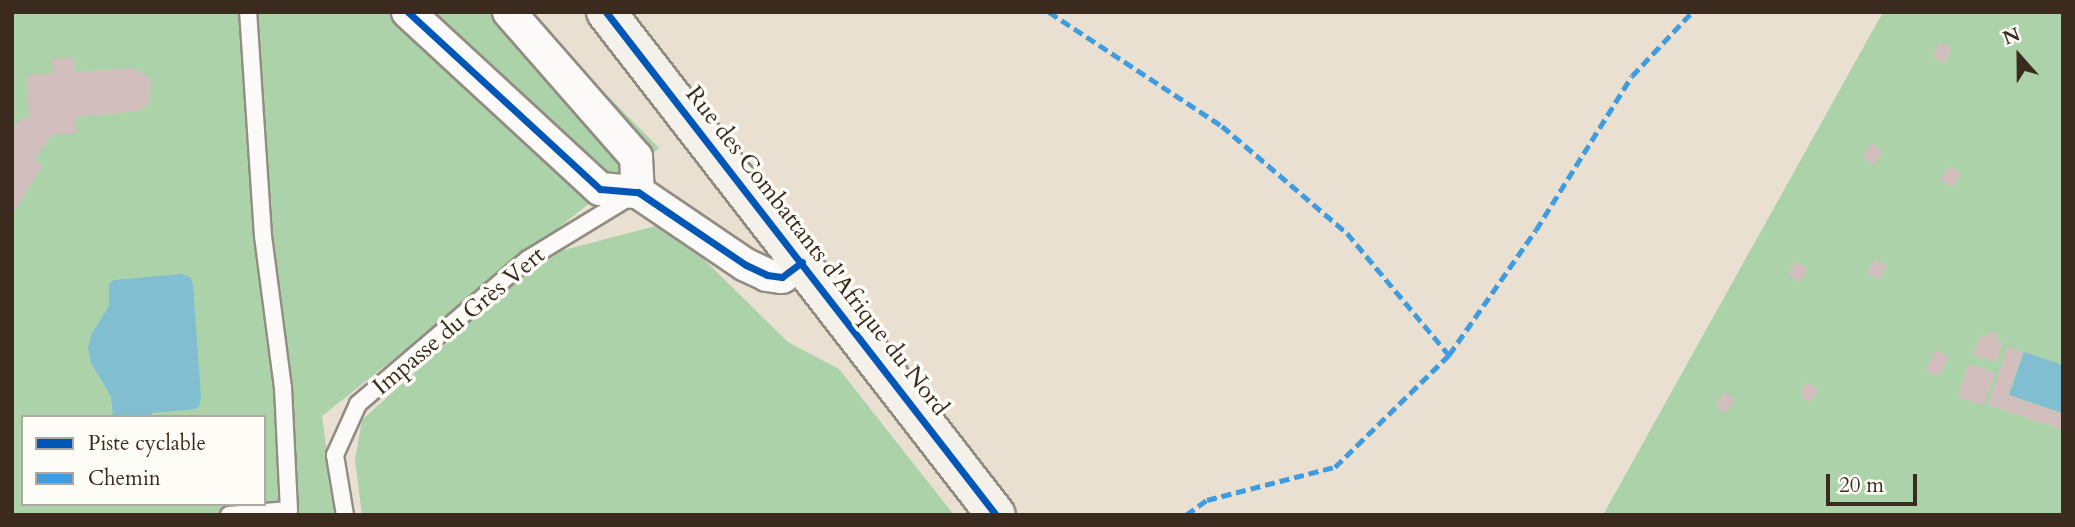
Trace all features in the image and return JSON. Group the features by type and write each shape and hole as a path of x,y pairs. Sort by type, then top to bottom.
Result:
{"main road":[{"name":"Rue des Combattants d'Afrique du Nord","path":"606,12 996,515"}],"street":[{"path":"408,12 600,189 639,192 746,265 767,275 782,278 802,262"},
{"path":"509,12 636,157 639,192"}],"lane":[{"path":"229,515 289,512 283,388 263,236 248,12"},
{"name":"Impasse du Grès Vert","path":"345,515 335,455 358,404 528,259 639,192"}],"green space":[{"path":"12,12 525,12 659,148 322,416 335,515 12,515"},
{"path":"1883,12 2063,12 2063,515 1603,515"},
{"path":"667,223 788,342 839,369 954,515 362,515 355,460 362,420 545,255"}],"water":[{"path":"182,274 191,278 201,398 196,409 152,415 113,415 111,396 91,363 88,347 92,333 109,306 109,284 114,280"},
{"path":"2024,352 2063,365 2063,413 2009,395"}],"building":[{"path":"1939,42 1952,47 1945,63 1933,57"},
{"path":"73,57 73,72 130,68 140,71 151,80 150,101 141,110 133,112 75,117 77,133 51,135 34,161 43,164 12,216 12,130 21,119 29,117 27,75 53,73 51,59"},
{"path":"1871,143 1883,152 1874,165 1862,157"},
{"path":"1949,166 1961,173 1953,187 1940,180"},
{"path":"1875,259 1887,266 1879,280 1867,273"},
{"path":"1796,262 1808,269 1800,282 1787,275"},
{"path":"1989,331 1999,334 1997,340 2003,342 1996,362 1973,355 1981,334 1988,337"},
{"path":"2008,347 2023,352 2008,395 2063,414 2063,430 1988,405"},
{"path":"1935,350 1949,356 1938,377 1926,371"},
{"path":"1969,364 1995,373 1984,405 1958,397"},
{"path":"1806,382 1818,388 1811,402 1800,396"},
{"path":"1723,392 1735,399 1727,413 1716,407"}],"marked path":[{"path":"1049,12 1222,126 1347,233 1449,355"},
{"path":"1186,515 1207,500 1335,467 1449,355 1536,230 1632,76 1692,12"}],"cycle path":[{"path":"408,12 600,189 638,192 746,265 767,275 782,277 802,262"},
{"path":"606,12 996,515"}]}
